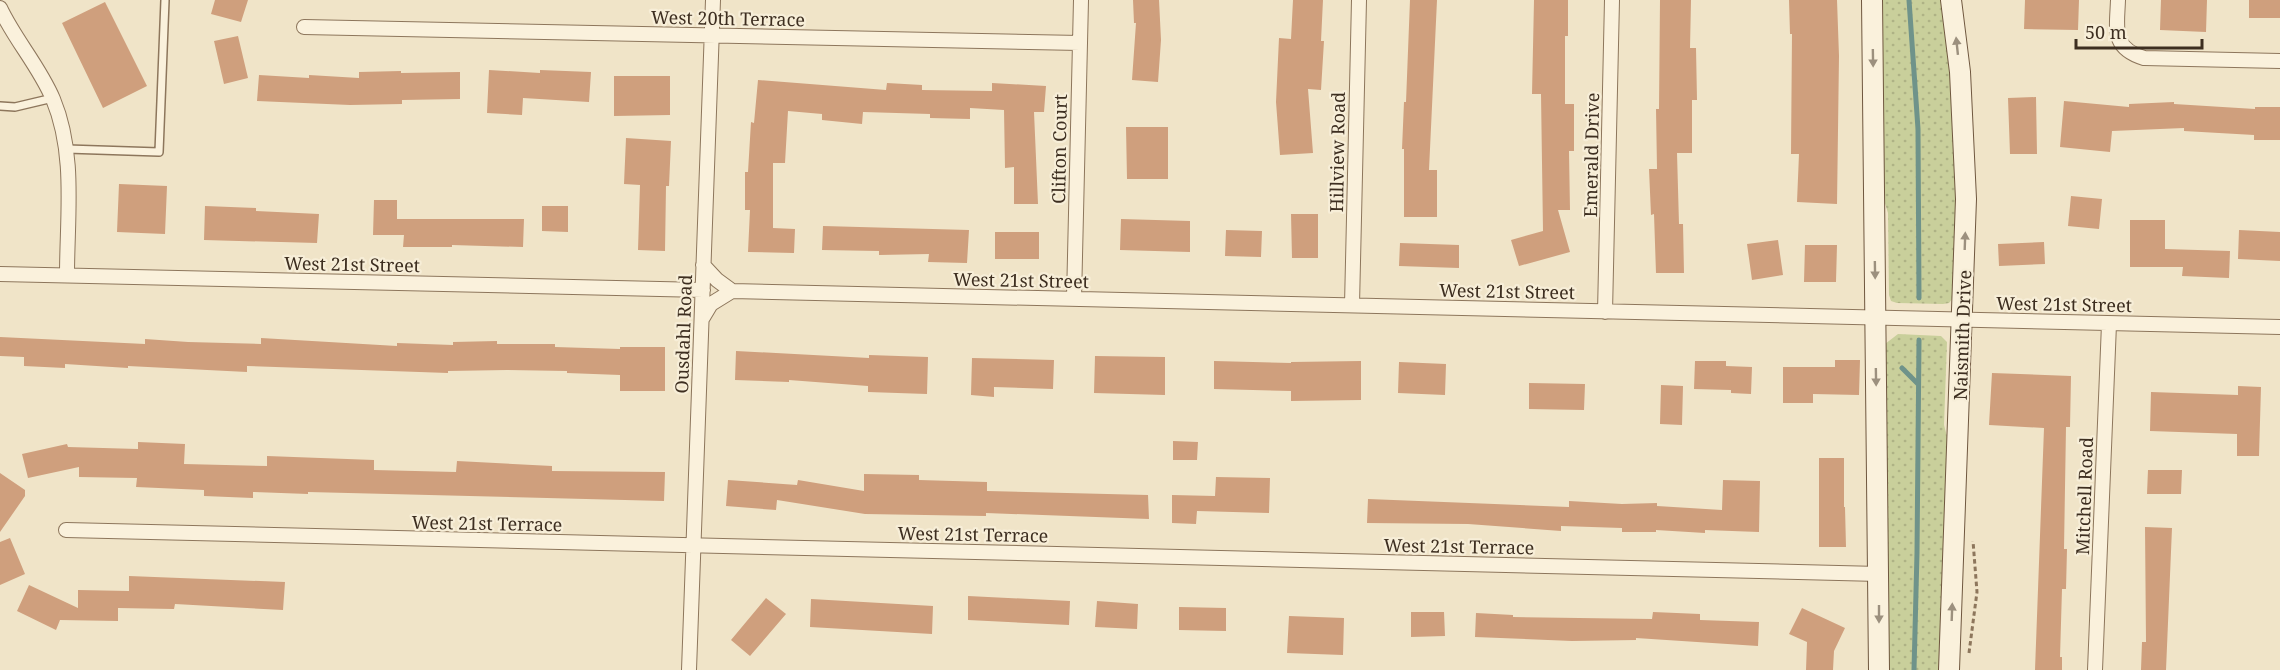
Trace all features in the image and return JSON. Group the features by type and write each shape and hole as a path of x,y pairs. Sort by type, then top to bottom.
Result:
{"street":[{"name":"Ousdahl Road","path":"689,670 713,0"},
{"name":"Clifton Court","path":"1074,299 1081,0"},
{"name":"Hillview Road","path":"1352,305 1359,0"},
{"name":"Emerald Drive","path":"1605,312 1612,0"},
{"path":"1872,0 1879,670"},
{"name":"Naismith Drive","path":"1949,670 1966,199 1964,135 1951,0"},
{"path":"2118,0 2117,33 2122,46 2132,54 2144,58 2280,61"},
{"path":"0,8 9,26 41,74 62,124 69,169 67,275"},
{"name":"West 20th Terrace","path":"304,27 1080,43"},
{"path":"701,320 711,304 732,291 703,266"},
{"name":"West 21st Street","path":"0,274 702,290"},
{"name":"West 21st Street","path":"732,291 2280,327"},
{"name":"Mitchell Road","path":"2095,670 2109,324"},
{"name":"West 21st Terrace","path":"66,530 1879,574"}],"lane":[{"path":"67,149 159,152 165,0"},
{"path":"0,106 15,107 53,98"}],"green space":[{"path":"1880,0 1942,0 1951,74 1955,149 1953,298 1949,303 1897,303 1891,301 1889,295 1888,213 1883,197"},
{"path":"1898,334 1941,336 1947,342 1944,425 1949,444 1941,670 1887,670 1885,344"}],"building":[{"path":"215,0 248,0 241,22 211,14"},
{"path":"1133,0 1159,0 1161,40 1158,82 1132,80 1136,23 1134,23"},
{"path":"1293,0 1323,0 1321,41 1324,41 1321,90 1308,89 1313,153 1280,155 1276,102 1279,38 1291,39"},
{"path":"1410,0 1437,0 1429,170 1437,170 1437,217 1404,217 1404,149 1402,149"},
{"path":"1534,0 1568,0 1568,36 1565,36 1565,104 1574,104 1574,151 1569,151 1570,210 1558,210 1570,252 1519,266 1511,240 1543,231 1541,94 1532,94"},
{"path":"1660,0 1691,0 1690,48 1696,48 1697,100 1692,100 1692,153 1677,153 1679,224 1683,224 1684,273 1656,273 1654,214 1651,215 1649,169 1657,169 1656,109 1659,109"},
{"path":"1789,0 1837,0 1839,56 1837,204 1797,202 1799,154 1791,154 1792,34 1790,34"},
{"path":"2025,0 2079,0 2078,30 2024,29"},
{"path":"2161,0 2207,0 2206,32 2160,30"},
{"path":"2249,0 2280,0 2280,18 2249,18"},
{"path":"105,2 147,86 103,108 62,23"},
{"path":"238,36 248,78 224,84 214,41"},
{"path":"489,70 540,73 540,70 591,72 589,102 523,98 522,115 487,113"},
{"path":"401,71 401,73 460,72 460,99 402,100 402,104 350,105 257,101 259,75 359,78 359,72"},
{"path":"614,76 670,76 670,115 614,116"},
{"path":"758,80 886,90 887,83 922,85 922,90 992,91 992,83 1046,86 1044,112 1034,112 1038,204 1014,204 1014,167 1005,168 1004,110 970,108 970,119 930,118 930,114 863,112 862,124 822,120 822,114 788,111 785,163 773,163 773,228 795,229 794,253 748,252 750,210 745,210 745,172 748,172 751,122 754,123"},
{"path":"2036,97 2037,154 2010,154 2008,98"},
{"path":"2064,101 2129,107 2129,104 2174,102 2174,104 2255,109 2255,107 2280,107 2280,140 2254,140 2254,135 2184,131 2184,128 2112,131 2110,152 2060,147"},
{"path":"1126,127 1168,127 1168,179 1127,179"},
{"path":"626,138 671,141 669,186 666,186 665,251 638,250 640,185 624,184"},
{"path":"119,184 167,186 165,234 117,232"},
{"path":"2071,196 2102,199 2099,229 2068,226"},
{"path":"374,200 397,200 397,219 524,219 523,247 452,245 452,247 403,247 404,235 373,235"},
{"path":"205,206 319,214 317,243 204,240"},
{"path":"542,206 568,206 568,232 542,231"},
{"path":"1291,214 1318,214 1318,258 1292,258"},
{"path":"1121,219 1190,221 1190,252 1120,250"},
{"path":"2130,220 2165,220 2165,249 2230,251 2229,278 2182,276 2183,267 2130,267"},
{"path":"823,226 969,230 967,263 928,262 929,254 879,255 879,251 822,250"},
{"path":"1226,230 1262,231 1261,257 1225,256"},
{"path":"2239,230 2280,232 2280,261 2238,259"},
{"path":"995,232 1039,232 1039,259 995,259"},
{"path":"1778,240 1783,275 1752,280 1747,244"},
{"path":"2044,242 2045,264 1999,266 1998,244"},
{"path":"1400,243 1459,245 1459,268 1399,266"},
{"path":"1805,245 1837,245 1836,282 1804,282"},
{"path":"0,337 145,344 145,339 261,344 261,338 397,346 397,343 453,345 453,342 497,341 497,344 555,344 555,347 620,349 620,347 665,347 665,391 620,391 620,375 567,373 567,371 507,370 448,371 448,373 247,366 247,372 65,364 65,368 24,366 24,357 0,356"},
{"path":"736,351 869,358 869,355 928,357 927,394 868,392 868,386 789,380 789,382 735,380"},
{"path":"1095,356 1165,357 1165,395 1094,393"},
{"path":"972,358 1054,360 1053,389 994,387 994,397 971,395"},
{"path":"1835,360 1860,360 1859,395 1813,394 1813,403 1783,403 1783,367 1835,367"},
{"path":"1214,361 1291,363 1361,361 1361,400 1291,401 1291,391 1214,389"},
{"path":"1695,361 1726,361 1726,366 1752,367 1751,394 1731,393 1731,390 1694,389"},
{"path":"1399,362 1446,364 1445,395 1398,393"},
{"path":"1992,373 2071,376 2070,427 2066,427 2064,549 2067,549 2066,589 2062,589 2060,657 2062,657 2062,670 2035,670 2044,428 1989,425"},
{"path":"1529,383 1585,384 1584,410 1529,409"},
{"path":"1661,385 1683,386 1682,425 1660,424"},
{"path":"2238,386 2261,387 2259,456 2237,456 2237,434 2150,431 2151,392 2238,395"},
{"path":"1173,441 1198,442 1197,460 1173,460"},
{"path":"138,442 185,444 184,464 267,466 267,456 374,460 374,470 456,472 457,461 552,466 552,471 665,472 664,501 308,492 308,494 253,492 253,498 204,496 204,490 136,487 137,478 79,477 79,467 28,478 22,454 67,444 68,447 138,449"},
{"path":"1819,458 1844,458 1846,547 1819,547"},
{"path":"2148,470 2182,470 2181,494 2147,494"},
{"path":"0,473 25,490 25,496 0,532"},
{"path":"864,474 919,475 919,480 987,482 987,491 1148,495 1149,519 986,513 986,516 865,514 777,500 776,510 726,506 728,480 797,485 798,480 864,491"},
{"path":"1216,477 1270,478 1269,513 1197,511 1196,524 1172,523 1172,495 1215,496"},
{"path":"1723,480 1760,481 1759,532 1705,530 1705,533 1656,530 1656,532 1622,532 1622,528 1561,526 1561,531 1468,524 1367,523 1368,499 1569,507 1569,501 1657,503 1657,506 1722,510"},
{"path":"2145,527 2172,528 2166,670 2141,670 2142,642 2146,642"},
{"path":"10,538 25,574 0,585 0,542"},
{"path":"129,576 285,582 283,610 175,604 174,609 118,608 118,621 60,620 56,630 17,611 29,585 78,608 78,590 129,591"},
{"path":"968,596 1070,601 1069,625 968,620"},
{"path":"766,598 786,614 750,656 731,640"},
{"path":"811,599 933,606 932,634 810,627"},
{"path":"1097,601 1138,604 1137,629 1095,627"},
{"path":"1179,607 1226,608 1226,631 1179,630"},
{"path":"1802,608 1845,628 1834,651 1833,670 1806,670 1807,642 1789,634"},
{"path":"1411,612 1444,612 1445,636 1411,637"},
{"path":"1653,612 1700,614 1700,620 1759,622 1758,646 1636,638 1636,640 1572,641 1475,637 1476,613 1513,615 1513,617 1652,619"},
{"path":"1289,616 1344,618 1343,655 1287,653"}],"waterway":[{"path":"1909,0 1918,129 1919,298"},
{"path":"1914,670 1919,340"},
{"path":"1902,368 1918,384"}]}
